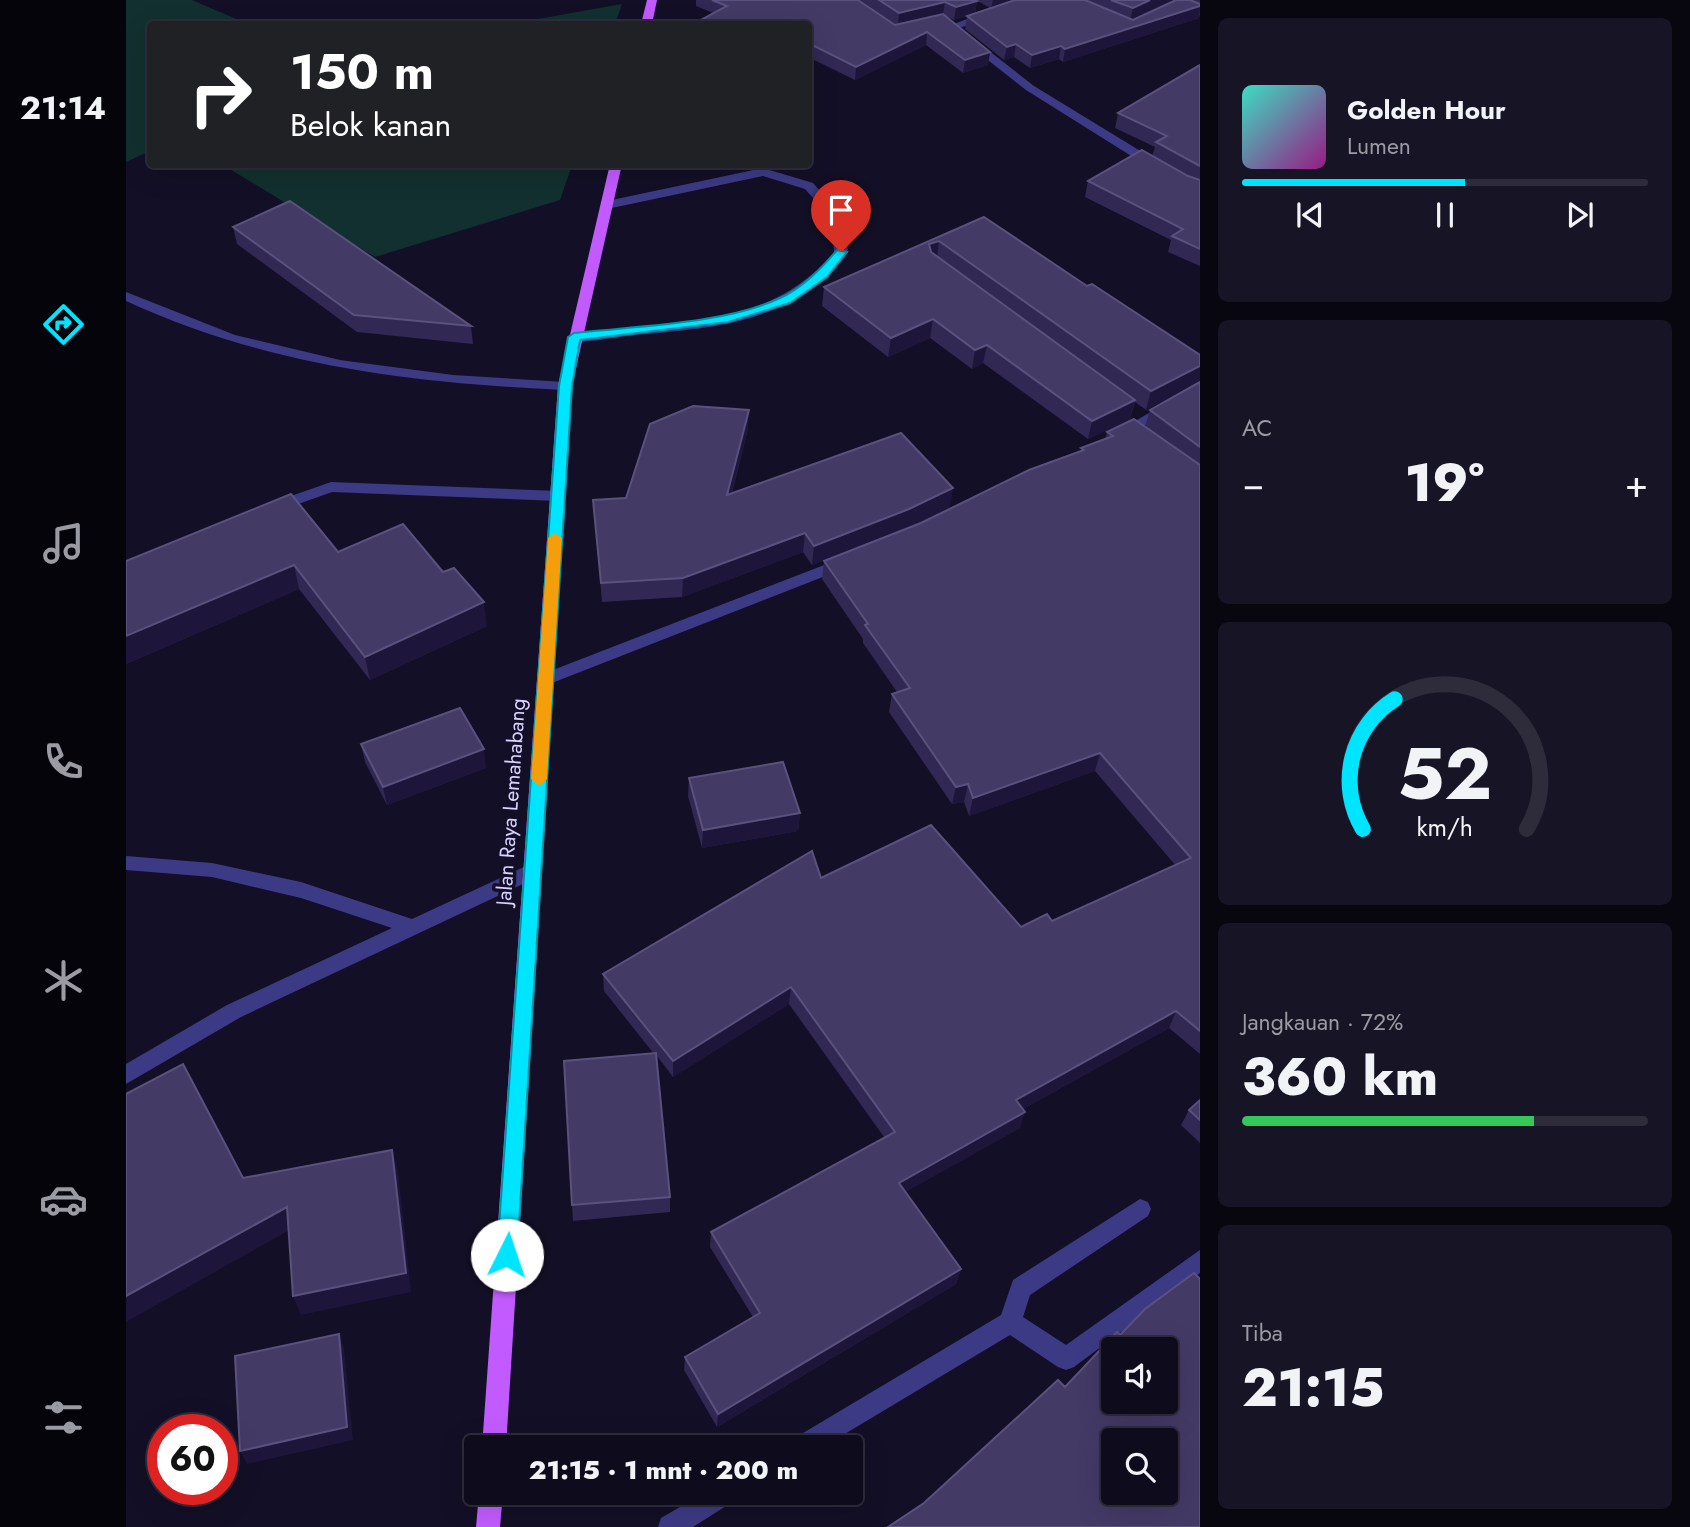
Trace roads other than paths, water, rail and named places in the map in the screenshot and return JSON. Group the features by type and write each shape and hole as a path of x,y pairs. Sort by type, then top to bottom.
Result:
{"main road":[{"path":"647,21 652,0"},
{"name":"Jalan Raya Lemahabang","path":"495,1435 565,386 574,337 615,168"},
{"path":"488,1527 490,1505"}],"street":[{"path":"972,5 994,13 948,24 1030,88 1166,173"},
{"path":"574,337 728,318 786,301 823,274 841,252 838,218 808,186 763,172 607,205"},
{"path":"126,296 219,335 298,356 383,372 472,382 565,386"},
{"path":"1106,440 1135,432 1140,415 1200,388"},
{"path":"257,514 331,487 558,496"},
{"path":"546,679 862,555"},
{"path":"126,863 212,870 301,890 415,928"},
{"path":"126,1074 234,1011 533,871"},
{"path":"821,1435 1010,1322 1021,1287 1140,1209"},
{"path":"1010,1322 1066,1359 1200,1260"},
{"path":"670,1527 706,1505"}]}
